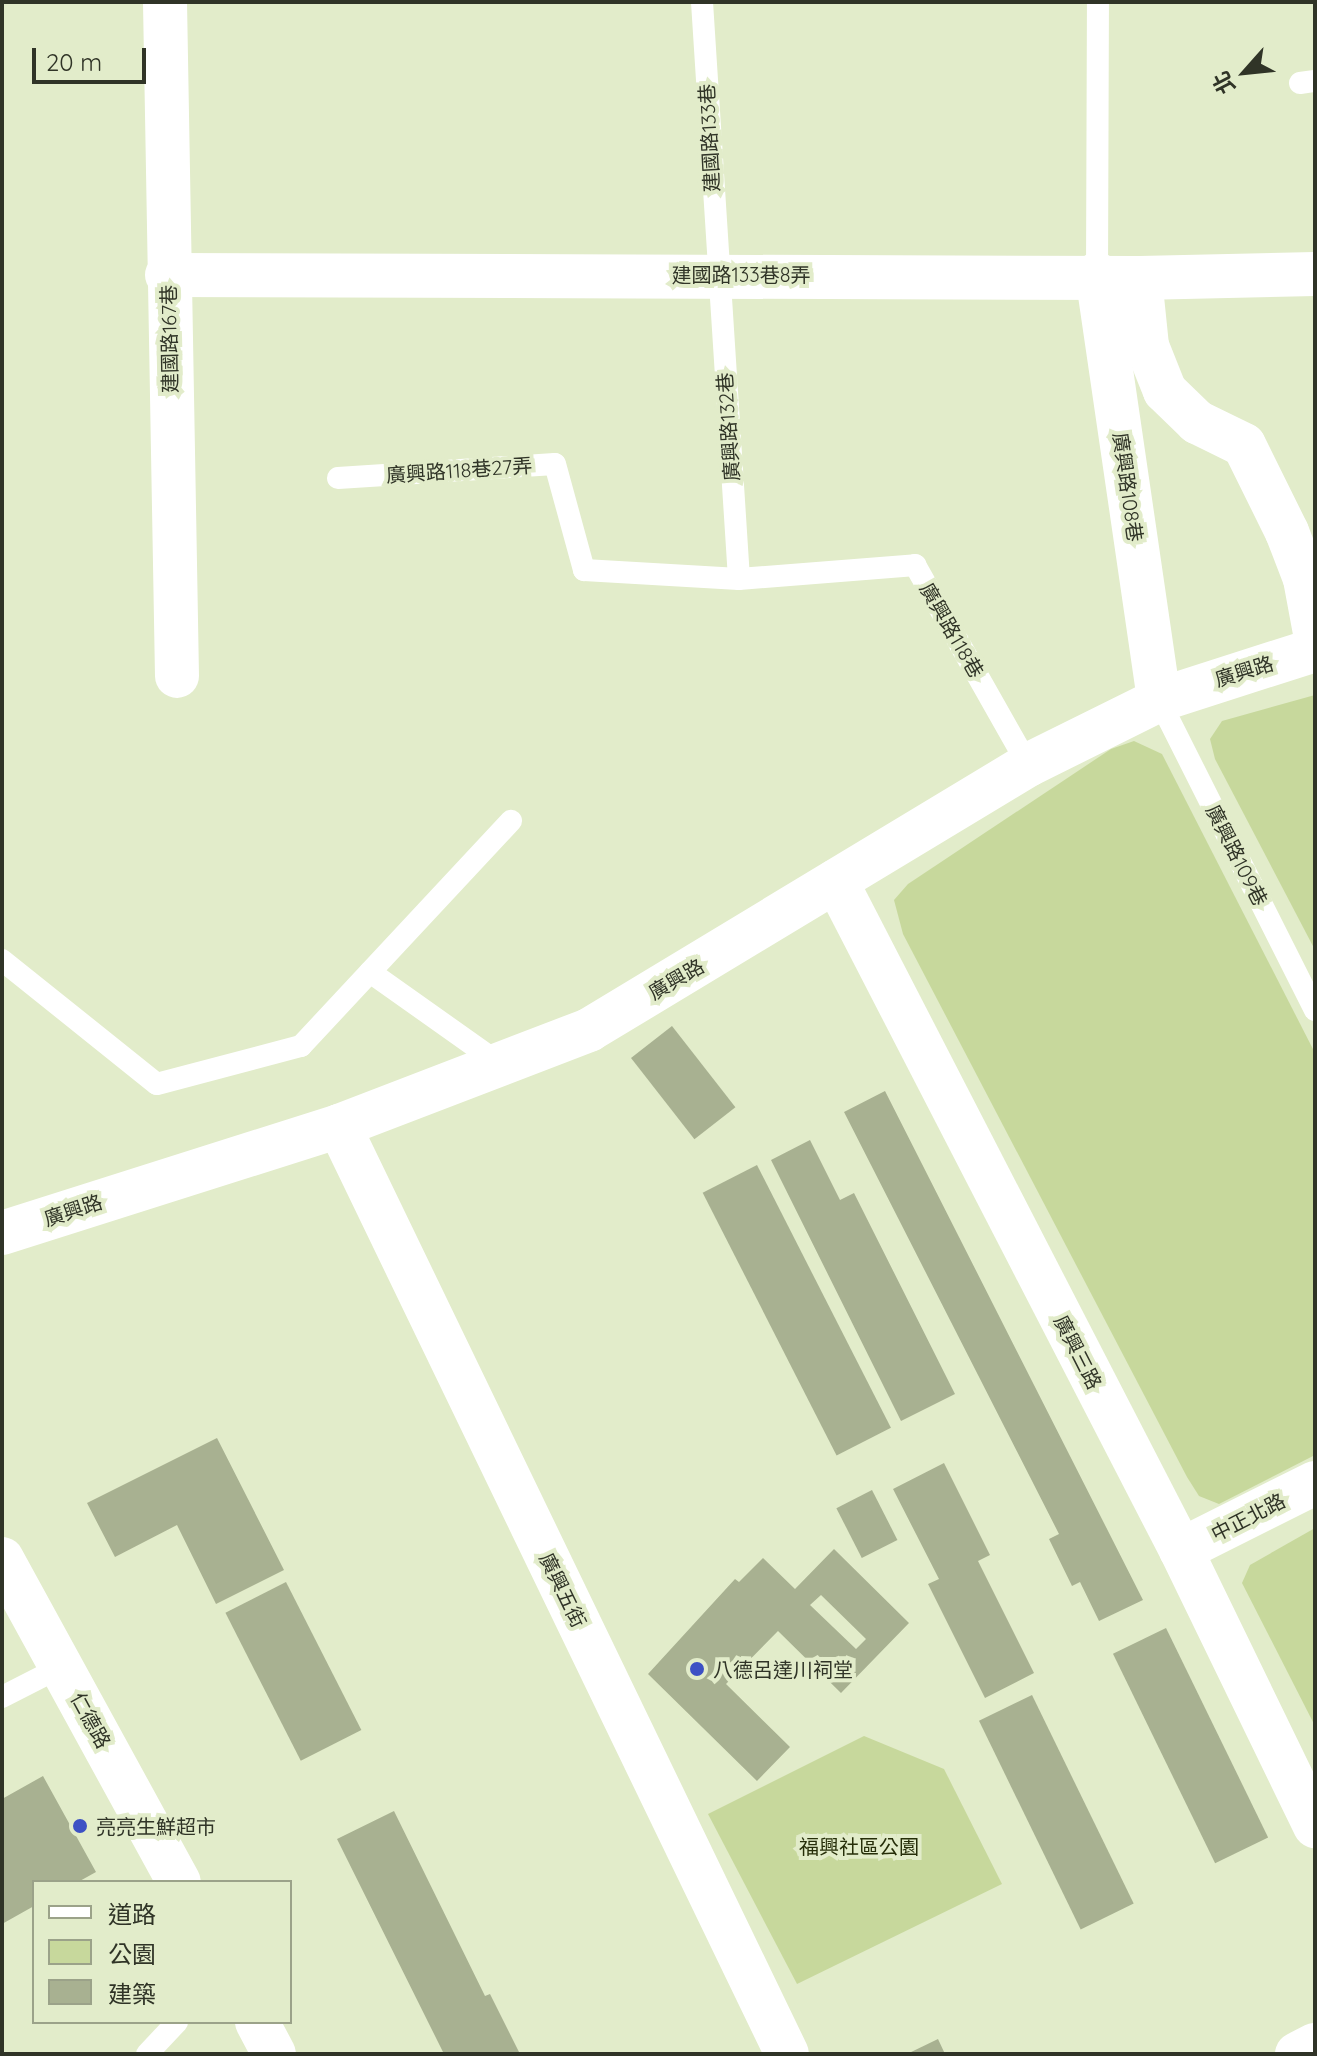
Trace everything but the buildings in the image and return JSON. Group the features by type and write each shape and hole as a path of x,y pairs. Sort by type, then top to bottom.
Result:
{"street":[{"name":"建國路167巷","path":"165,2 167,275 177,676"},
{"name":"建國路133巷8弄","path":"167,275 1097,274 1140,278 1315,274"},
{"name":"廣興路108巷","path":"1097,274 1159,700"},
{"path":"1140,278 1147,346 1165,391 1197,422 1244,445 1287,532 1305,579 1315,633"},
{"name":"廣興路","path":"2,1233 339,1126 503,1066 589,1030 1028,765 1159,700 1315,650"},
{"name":"廣興三路","path":"836,881 1181,1550 1315,1826"},
{"name":"廣興五街","path":"339,1126 787,2054"},
{"name":"中正北路","path":"1181,1550 1315,1483"},
{"name":"仁德路","path":"2,1559 178,1880"},
{"path":"258,2024 274,2054"},
{"path":"1297,2054 1315,2045"}],"lane":[{"name":"建國路133巷","path":"702,2 717,274"},
{"path":"1097,274 1098,2"},
{"name":"廣興路132巷","path":"717,274 739,579"},
{"name":"廣興路118巷27弄","path":"338,478 555,464 584,570 739,579"},
{"name":"廣興路118巷","path":"739,579 915,565 1028,765"},
{"name":"廣興路109巷","path":"1159,700 1315,1010"},
{"path":"2,960 157,1084 301,1046 511,821"},
{"path":"370,972 503,1066"},
{"path":"2,1697 61,1667"},
{"path":"147,2054 175,2024"}],"green space":[{"path":"1315,695 1315,950 1215,759 1210,739 1222,721"},
{"path":"1134,741 1162,754 1315,1053 1315,1455 1219,1504 1199,1496 1187,1477 903,934 894,900 908,884 1111,749"},
{"path":"1315,1528 1315,1726 1242,1583 1250,1565"},
{"name":"福興社區公園","path":"864,1736 944,1769 1002,1884 797,1984 708,1814"}],"place":[{"name":"八德呂達川祠堂","path":"697,1669"},
{"name":"亮亮生鮮超市","path":"80,1826"}]}
